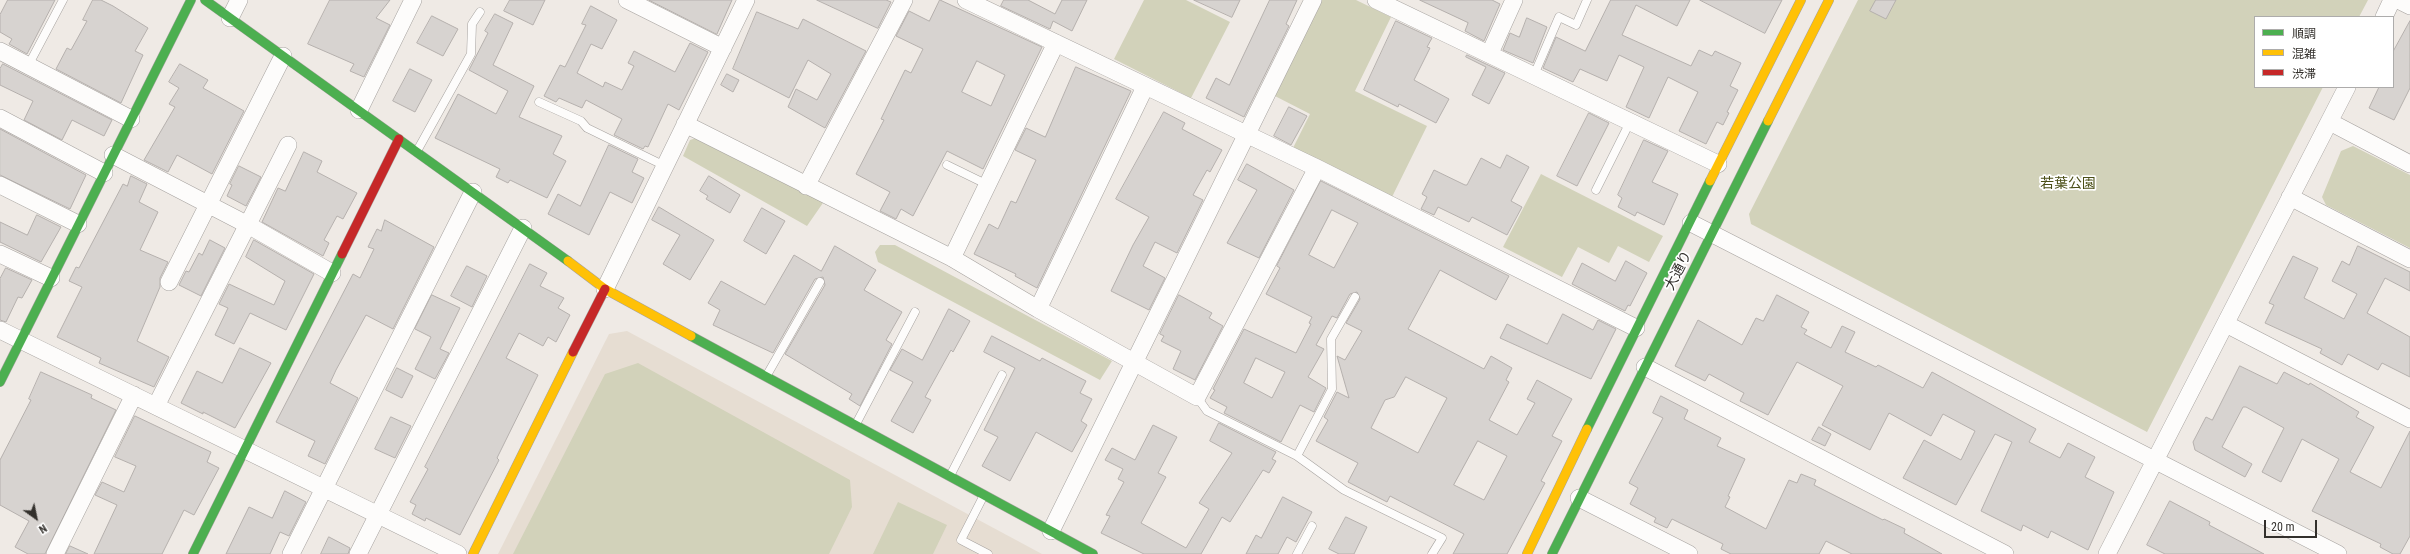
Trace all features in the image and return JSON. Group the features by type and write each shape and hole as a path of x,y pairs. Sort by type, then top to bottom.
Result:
{"street":[{"path":"0,382 191,0"},
{"path":"206,0 523,228 605,289 1093,554"},
{"path":"230,18 239,0"},
{"path":"359,110 412,0"},
{"path":"627,0 723,48"},
{"path":"473,554 605,289 746,0"},
{"path":"806,186 904,0"},
{"path":"966,0 1247,136 1317,168 1636,328"},
{"path":"1050,532 1313,0"},
{"path":"1376,0 1490,53 1718,164"},
{"path":"1490,53 1514,0"},
{"name":"大通り","path":"1527,554 1636,328 1691,223 1718,164 1801,0"},
{"name":"大通り","path":"1552,554 1645,367 1714,234 1829,0"},
{"path":"2384,16 2392,0"},
{"path":"2398,0 2410,6"},
{"path":"952,258 1056,43"},
{"path":"0,51 131,119"},
{"path":"169,282 207,204 283,56"},
{"path":"1038,310 1145,87"},
{"path":"2107,554 2347,88"},
{"path":"0,118 104,173"},
{"path":"2330,122 2410,164"},
{"path":"685,124 952,258 1038,310 1197,397 1317,168"},
{"path":"193,554 243,450 399,139"},
{"path":"156,406 288,145"},
{"path":"113,155 248,225 332,273"},
{"path":"0,185 78,224"},
{"path":"291,554 473,192"},
{"path":"2290,198 2410,259"},
{"path":"1691,223 2338,554"},
{"path":"358,554 523,228"},
{"path":"0,254 51,278"},
{"path":"2226,324 2410,419"},
{"path":"0,330 243,450 378,513 458,554"},
{"path":"1645,367 2005,554"},
{"path":"55,554 134,395"},
{"path":"1579,498 1689,554"}],"lane":[{"path":"28,66 63,0"},
{"path":"1534,75 1559,17 1576,25 1587,0"},
{"path":"416,152 471,54 472,24 480,12"},
{"path":"539,102 581,121 587,128 665,166"},
{"path":"1596,190 1630,122"},
{"path":"947,165 988,185"},
{"path":"766,377 820,282"},
{"path":"1297,456 1332,389 1331,339 1355,297"},
{"path":"856,426 915,312"},
{"path":"950,477 1002,375"},
{"path":"1197,397 1206,411 1297,456 1344,490 1442,538 1432,554"},
{"path":"984,496 961,540 988,554"},
{"path":"1297,554 1312,526"}],"shaded area":[{"path":"627,331 1042,554 498,554 609,334"}],"green space":[{"path":"1144,0 1186,0 1230,22 1191,98 1114,59"},
{"path":"1319,0 1356,0 1391,17 1355,91 1427,126 1392,197 1293,148 1310,114 1273,95"},
{"name":"若葉公園","path":"1858,0 2368,0 2360,16 2254,16 2254,88 2322,88 2147,432 1751,224 1749,214"},
{"path":"699,137 825,200 807,226 683,156 690,140"},
{"path":"2353,146 2410,175 2410,248 2326,205 2322,197 2341,151"},
{"path":"1541,174 1663,236 1649,262 1618,246 1609,263 1578,247 1562,277 1503,247"},
{"path":"880,245 895,245 1112,361 1100,380 878,262 875,252"},
{"path":"638,363 850,480 852,507 829,554 513,554 605,374"},
{"path":"898,502 947,525 933,554 873,554"}],"building":[{"path":"8,0 55,0 27,54 9,44 12,39 0,32 0,15"},
{"path":"93,0 101,0 113,6 148,28 135,51 143,55 121,103 56,69 67,48 71,50 87,21 83,20"},
{"path":"330,0 390,0 376,18 390,25 364,77 350,71 354,64 308,44"},
{"path":"510,0 545,0 533,25 504,11"},
{"path":"649,0 732,0 717,34"},
{"path":"817,0 886,0 891,2 878,28"},
{"path":"940,0 1042,47 983,169 947,151 913,216 901,209 896,219 880,211 890,192 856,174 884,120 881,119 905,70 911,73 923,49 896,36 909,11 929,21","holes":["977,61 1005,75 991,106 962,92"]},
{"path":"1004,0 1028,0 1055,14 1062,0 1087,0 1072,31 1053,21 1050,29 1001,6"},
{"path":"1194,0 1240,0 1232,17"},
{"path":"1270,0 1297,0 1286,24 1289,26 1244,117 1206,98 1216,78 1229,85"},
{"path":"1420,0 1492,0 1500,4 1484,41 1465,31 1468,23"},
{"path":"1611,0 1690,0 1677,26 1636,5 1622,35 1691,66 1699,50 1712,56 1715,51 1741,63 1730,86 1738,90 1727,112 1729,113 1723,125 1717,122 1706,144 1679,131 1698,92 1668,77 1649,118 1626,107 1644,67 1619,55 1607,81 1580,69 1573,82 1543,68 1556,37 1585,51"},
{"path":"1700,0 1782,0 1765,33"},
{"path":"1876,0 1896,0 1886,19 1870,11"},
{"path":"591,6 617,20 602,49 591,44 577,73 603,87 605,82 622,90 634,66 628,63 634,51 675,72 690,43 708,52 679,110 668,104 648,147 645,146 643,149 614,135 622,119 586,100 582,108 559,98 556,102 544,96 560,65 565,67 586,25 582,24"},
{"path":"757,12 798,29 803,19 866,51 825,128 788,107 796,89 817,100 831,74 808,60 789,98 733,69"},
{"path":"495,14 513,23 493,65 534,86 519,117 562,136 553,154 566,161 547,198 510,180 508,183 496,177 500,169 435,138 458,94 496,114 508,91 469,70 488,33 485,31"},
{"path":"432,16 458,29 443,56 417,43"},
{"path":"1527,18 1547,27 1533,63 1503,50 1510,33 1519,37"},
{"path":"1396,21 1432,38 1427,47 1430,48 1414,80 1449,99 1436,123 1399,104 1398,107 1364,90"},
{"path":"2410,21 2410,88 2394,120 2369,108 2379,88 2394,88 2394,50"},
{"path":"1467,55 1505,73 1489,104 1472,95 1486,67 1466,57"},
{"path":"3,64 112,120 104,136 72,120 62,140 24,120 33,101 0,85 0,69"},
{"path":"180,64 208,80 203,88 244,111 212,174 177,155 168,172 144,160 175,107 169,104 179,88 169,82"},
{"path":"1076,67 1131,91 1037,288 1015,276 1016,274 974,254 989,224 998,229 1011,201 1016,203 1036,160 1015,150 1026,128 1045,137"},
{"path":"410,69 432,80 415,112 393,101"},
{"path":"727,74 739,80 733,92 721,85"},
{"path":"1289,107 1307,116 1291,145 1274,136"},
{"path":"1164,112 1185,123 1182,129 1222,150 1210,172 1207,170 1193,195 1203,200 1177,253 1155,242 1143,266 1165,278 1149,310 1111,291 1133,245 1149,217 1116,199"},
{"path":"1589,113 1609,123 1577,186 1557,176"},
{"path":"0,129 86,175 70,209 0,175"},
{"path":"1644,140 1668,151 1652,182 1678,194 1664,225 1637,212 1635,216 1618,207 1622,198 1618,195"},
{"path":"609,145 638,159 632,172 644,178 632,203 610,192 589,235 548,214 558,194 580,206"},
{"path":"304,152 322,161 317,172 357,193 343,219 337,216 324,240 329,243 323,256 262,222 278,188 285,191"},
{"path":"1507,155 1529,167 1511,201 1522,207 1507,235 1472,217 1469,222 1438,207 1434,215 1421,209 1427,197 1422,194 1434,170 1467,185 1481,158 1500,168"},
{"path":"1247,164 1294,190 1259,258 1227,243 1257,190 1238,180"},
{"path":"239,166 261,177 246,206 227,196 232,185 230,184"},
{"path":"131,176 147,184 139,202 158,212 140,250 168,262 160,278 160,287 137,341 169,357 154,387 99,363 101,358 57,337 82,287 69,281 76,267 79,268 123,184 127,186"},
{"path":"709,176 740,195 730,213 706,199 708,196 700,191"},
{"path":"1321,181 1509,276 1496,300 1440,270 1408,329 1484,369 1491,356 1512,368 1506,380 1509,382 1489,420 1517,435 1535,403 1527,399 1537,380 1572,399 1552,436 1562,441 1541,481 1545,483 1507,554 1453,554 1464,534 1390,496 1387,502 1348,482 1358,463 1316,441 1328,420 1324,417 1337,392 1349,398 1337,356 1345,360 1362,331 1346,323 1360,299 1357,292 1350,294 1337,318 1332,316 1316,345 1324,349 1308,377 1326,388 1314,412 1300,405 1281,442 1224,413 1227,407 1210,398 1215,390 1213,389 1244,329 1296,353 1311,324 1309,323 1312,317 1266,294 1280,268 1277,266","holes":["1332,210 1358,223 1334,268 1309,255","1256,358 1285,372 1272,398 1244,383","1406,377 1447,398 1418,453 1371,428 1385,400 1394,397","1478,441 1507,456 1484,500 1454,485"]},
{"path":"659,207 714,240 690,280 663,264 680,235 652,220"},
{"path":"762,208 785,221 766,254 744,241"},
{"path":"37,215 61,227 41,262 0,242 0,222 27,235"},
{"path":"385,220 434,247 393,329 366,315 336,370 330,383 358,398 325,464 308,456 315,441 276,422 353,274 360,278 374,249 368,247 377,229 381,231"},
{"path":"210,240 225,248 201,296 179,285 186,271 189,272 199,253 202,255"},
{"path":"254,240 314,274 286,330 250,313 234,344 215,335 228,308 219,304 229,284 274,305 285,281 246,257"},
{"path":"835,246 876,270 864,290 902,312 886,340 892,344 860,406 849,399 852,394 785,354 825,285 823,277 815,279 773,353 713,325 720,310 708,303 721,281 765,305 794,255 821,271"},
{"path":"2358,246 2410,272 2410,291 2385,278 2367,313 2410,337 2410,377 2382,363 2378,370 2348,354 2342,365 2320,353 2322,349 2265,323 2274,305 2269,303 2293,256 2318,268 2304,298 2344,319 2357,294 2332,281 2342,261 2349,265"},
{"path":"1626,261 1647,273 1630,306 1628,305 1625,311 1572,284 1582,263 1615,281"},
{"path":"530,264 547,273 540,286 564,298 558,308 570,315 556,342 548,337 543,346 519,333 506,358 538,375 497,458 499,460 460,535 426,518 425,521 412,514 416,505 410,502 428,469 425,467"},
{"path":"467,266 487,276 472,307 451,296"},
{"path":"6,268 32,280 22,298 18,297 6,322 0,320 0,279"},
{"path":"432,295 460,308 440,349 449,353 435,379 415,369 431,337 415,329"},
{"path":"1179,295 1212,313 1209,318 1223,326 1195,380 1173,369 1181,351 1161,341 1164,336 1160,334"},
{"path":"1777,295 1809,312 1801,327 1807,330 1804,334 1831,348 1842,326 1855,332 1845,352 1876,367 1878,365 1923,388 1932,372 2036,429 2029,442 2060,458 2068,443 2095,457 2085,477 2114,492 2088,550 2051,531 2048,538 2023,525 2021,531 1981,511 2012,442 1995,434 1956,505 1903,478 1924,440 1961,460 1975,431 1943,414 1931,436 1889,413 1870,450 1822,425 1843,386 1797,362 1768,415 1740,401 1744,393 1709,374 1705,381 1675,366 1698,320 1742,345 1756,318 1763,321"},
{"path":"949,309 970,321 953,352 951,350 925,397 931,400 913,433 891,421 913,382 890,370 902,349 922,360"},
{"path":"1563,314 1593,330 1598,320 1616,329 1591,379 1500,338 1507,324 1547,344"},
{"path":"992,336 1040,361 1042,358 1086,381 1080,393 1092,399 1081,421 1087,425 1072,452 1036,432 1010,481 982,466 998,437 984,430 1015,368 984,352"},
{"path":"240,348 271,363 235,428 181,403 197,371 222,383"},
{"path":"2240,366 2277,384 2284,372 2309,385 2310,383 2359,412 2356,417 2374,427 2350,472 2381,488 2410,431 2410,536 2400,554 2393,554 2380,547 2381,544 2312,511 2339,459 2302,439 2281,482 2262,472 2284,428 2246,407 2243,407 2222,447 2252,464 2245,477 2195,450 2193,442 2206,417 2212,420"},
{"path":"397,368 413,376 402,398 386,390"},
{"path":"41,372 92,395 91,398 116,410 45,554 28,554 15,547 29,521 0,505 0,460 31,400 29,399"},
{"path":"1661,396 1688,410 1684,419 1721,438 1717,446 1745,459 1728,496 1730,497 1725,507 1766,529 1789,480 1797,483 1801,474 1816,480 1814,485 1883,520 1884,519 1905,529 1904,533 1942,554 1852,554 1826,541 1819,554 1731,554 1721,549 1723,544 1672,519 1667,528 1654,522 1656,518 1630,504 1638,488 1629,483 1663,418 1653,413"},
{"path":"135,416 211,452 207,462 219,468 194,515 184,510 162,554 94,554 117,505 95,495 102,482 124,492 136,466 115,457"},
{"path":"391,417 411,426 395,458 375,449"},
{"path":"1219,423 1276,452 1272,459 1276,461 1269,473 1263,470 1230,522 1222,517 1201,554 1144,554 1101,533 1110,516 1106,515 1124,482 1118,479 1123,469 1105,460 1112,448 1135,460 1153,425 1177,437 1158,473 1166,477 1141,523 1186,548 1209,509 1199,503 1232,453 1210,441"},
{"path":"1819,427 1831,434 1825,446 1812,440"},
{"path":"285,491 306,502 289,536 280,532 270,554 226,554 249,507 272,518"},
{"path":"1283,497 1312,512 1296,542 1287,537 1278,554 1246,554 1256,535 1261,538"},
{"path":"2170,501 2210,522 2209,525 2264,554 2165,554 2147,545"},
{"path":"1346,517 1367,527 1354,554 1339,554 1329,549"},
{"path":"329,537 350,548 348,554 321,554"},
{"path":"70,546 88,554 66,554"}],"traffic: fast":[{"path":"0,382 191,0"},
{"path":"205,0 568,261"},
{"path":"1552,554 1768,121"},
{"path":"1587,429 1710,181"},
{"path":"193,554 342,254"},
{"path":"691,336 1093,554"}],"traffic: slow":[{"path":"1710,181 1801,0"},
{"path":"1768,121 1829,0"},
{"path":"568,261 605,289 691,336"},
{"path":"473,554 573,352"},
{"path":"1527,554 1587,429"}],"traffic: jam":[{"path":"342,254 399,139"},
{"path":"573,352 605,289"}]}
